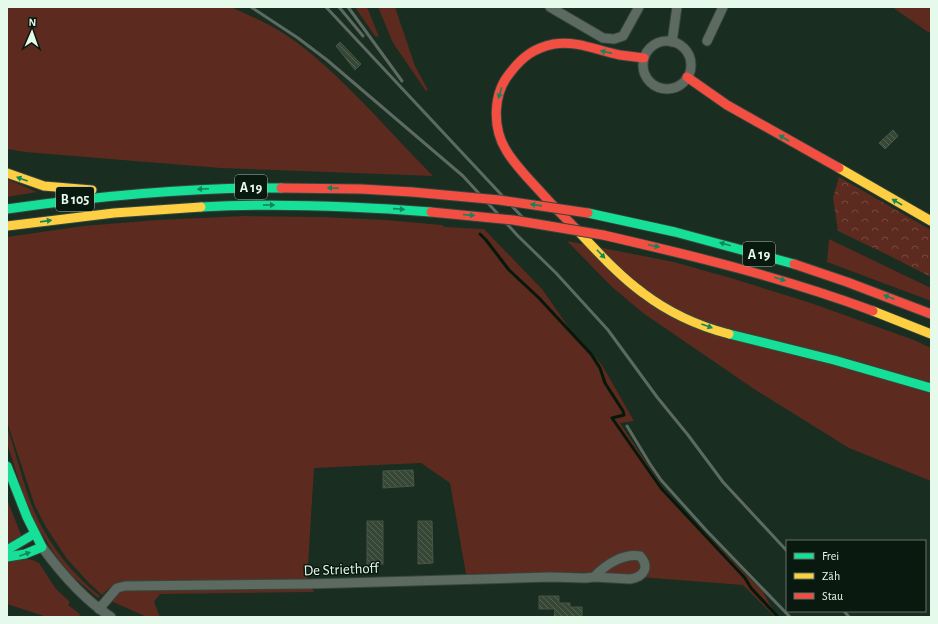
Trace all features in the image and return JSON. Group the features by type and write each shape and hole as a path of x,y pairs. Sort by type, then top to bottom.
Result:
{"main road":[{"path":"644,58 620,55 573,44 555,44 535,50 520,60 507,76 498,93 496,110 498,130 505,149 546,197 621,275 642,293 665,308 689,320 719,331 834,360 931,388"},
{"path":"688,77 727,105 931,221"},
{"path":"7,173 44,186 130,194"},
{"name":"A 19","path":"130,194 196,189 271,187 372,189 499,200 588,213 708,239 762,254 850,282 931,314"},
{"name":"B 105","path":"7,209 77,199 130,194"},
{"name":"A 19","path":"7,226 108,213 230,206 345,206 513,220 603,235 709,259 814,290 931,334"},
{"path":"7,466 21,508 42,546 28,554 7,557"},
{"path":"7,550 34,534"}],"street":[{"path":"550,7 602,38 614,39 623,36 639,7"},
{"path":"672,42 677,7"},
{"path":"707,41 723,7"},
{"path":"665,41 672,42 679,44 689,55 691,63 690,70 688,77 682,83 667,89 659,88 652,84 644,72 644,58 647,51 652,46 665,41"},
{"path":"42,546 71,583 99,609 111,617"},
{"name":"De Striethoff","path":"99,609 117,588 125,586 308,584 594,577 620,579 636,578 642,574 646,568 644,561 640,556 627,556 600,570 594,577"}],"green space":[{"path":"7,7 231,7 283,33 308,51 353,92 433,176 220,168 25,152 7,149"},
{"path":"355,7 367,7 379,37 375,36"},
{"path":"378,7 395,7 415,66 428,90 426,91 393,43"},
{"path":"892,7 931,7 931,32 928,32"},
{"path":"839,177 931,230 931,277 838,231 833,198"},
{"path":"7,179 37,192 7,197"},
{"path":"244,216 323,217 386,220 442,225 445,227 484,229 542,289 569,328 602,365 634,421 620,423 661,485 685,512 763,592 774,612 779,617 775,617 743,585 575,572 466,574 450,483 421,463 314,468 307,582 116,584 102,595 67,559 46,527 35,506 7,422 7,237 83,226 157,220"},
{"path":"829,239 931,288 931,301 827,262"},
{"path":"567,241 674,262 734,279 811,303 914,340 931,348 931,481 849,448 754,389 643,313 612,287"},
{"path":"7,427 22,478 40,524 57,551 77,575 100,596 98,598 71,575 55,555 28,509 7,443"},
{"path":"7,499 23,540 7,550"},
{"path":"27,559 39,563 56,589 70,602 68,605 80,614 79,617 47,617 7,604 7,561"},
{"path":"311,587 314,592 160,594 154,602 160,617 147,617 113,602 116,595 127,590"}],"building":[{"path":"340,42 361,64 355,70 336,46"},
{"path":"893,130 898,136 885,149 879,143"},
{"path":"413,470 414,486 383,488 383,471"},
{"path":"367,521 383,521 383,564 367,564"},
{"path":"418,521 432,521 433,563 418,564"},
{"path":"539,596 559,596 559,603 570,603 570,607 582,607 582,617 554,617 555,609 539,609"}],"waterway":[{"path":"480,234 509,270 539,298 591,354 600,368 605,383 623,411 624,415 612,418 661,488 745,578 751,588 778,617"}],"railway":[{"path":"251,7 298,38 327,60 463,176 518,236 556,273 608,330 657,397 723,482 786,550"},
{"path":"326,7 525,220"},
{"path":"339,7 363,36"},
{"path":"348,7 402,81"},
{"path":"627,426 661,480 706,530 790,617"},
{"path":"845,612 849,617"}],"traffic: fast":[{"path":"7,209 144,193 212,189 281,188"},
{"path":"201,207 259,205 316,206 431,212"},
{"path":"588,213 675,232 794,264"},
{"path":"729,334 834,360 931,388"},
{"path":"7,466 27,517 42,547 25,554 7,557"},
{"path":"7,550 34,534"}],"traffic: slow":[{"path":"839,168 931,221"},
{"path":"7,173 44,186 92,190"},
{"path":"7,226 114,213 201,207"},
{"path":"576,229 616,271 653,300 684,318 729,334"},
{"path":"873,311 931,334"}],"traffic: jam":[{"path":"576,229 526,176 513,160 501,141 498,131 496,110 500,90 504,81 519,62 534,51 554,44 571,43 620,55 644,58"},
{"path":"687,77 727,105 839,168"},
{"path":"281,188 361,189 412,192"},
{"path":"412,192 499,200 588,213"},
{"path":"431,212 513,220 603,235"},
{"path":"603,235 773,278 873,311"},
{"path":"794,264 847,282 931,314"}]}
